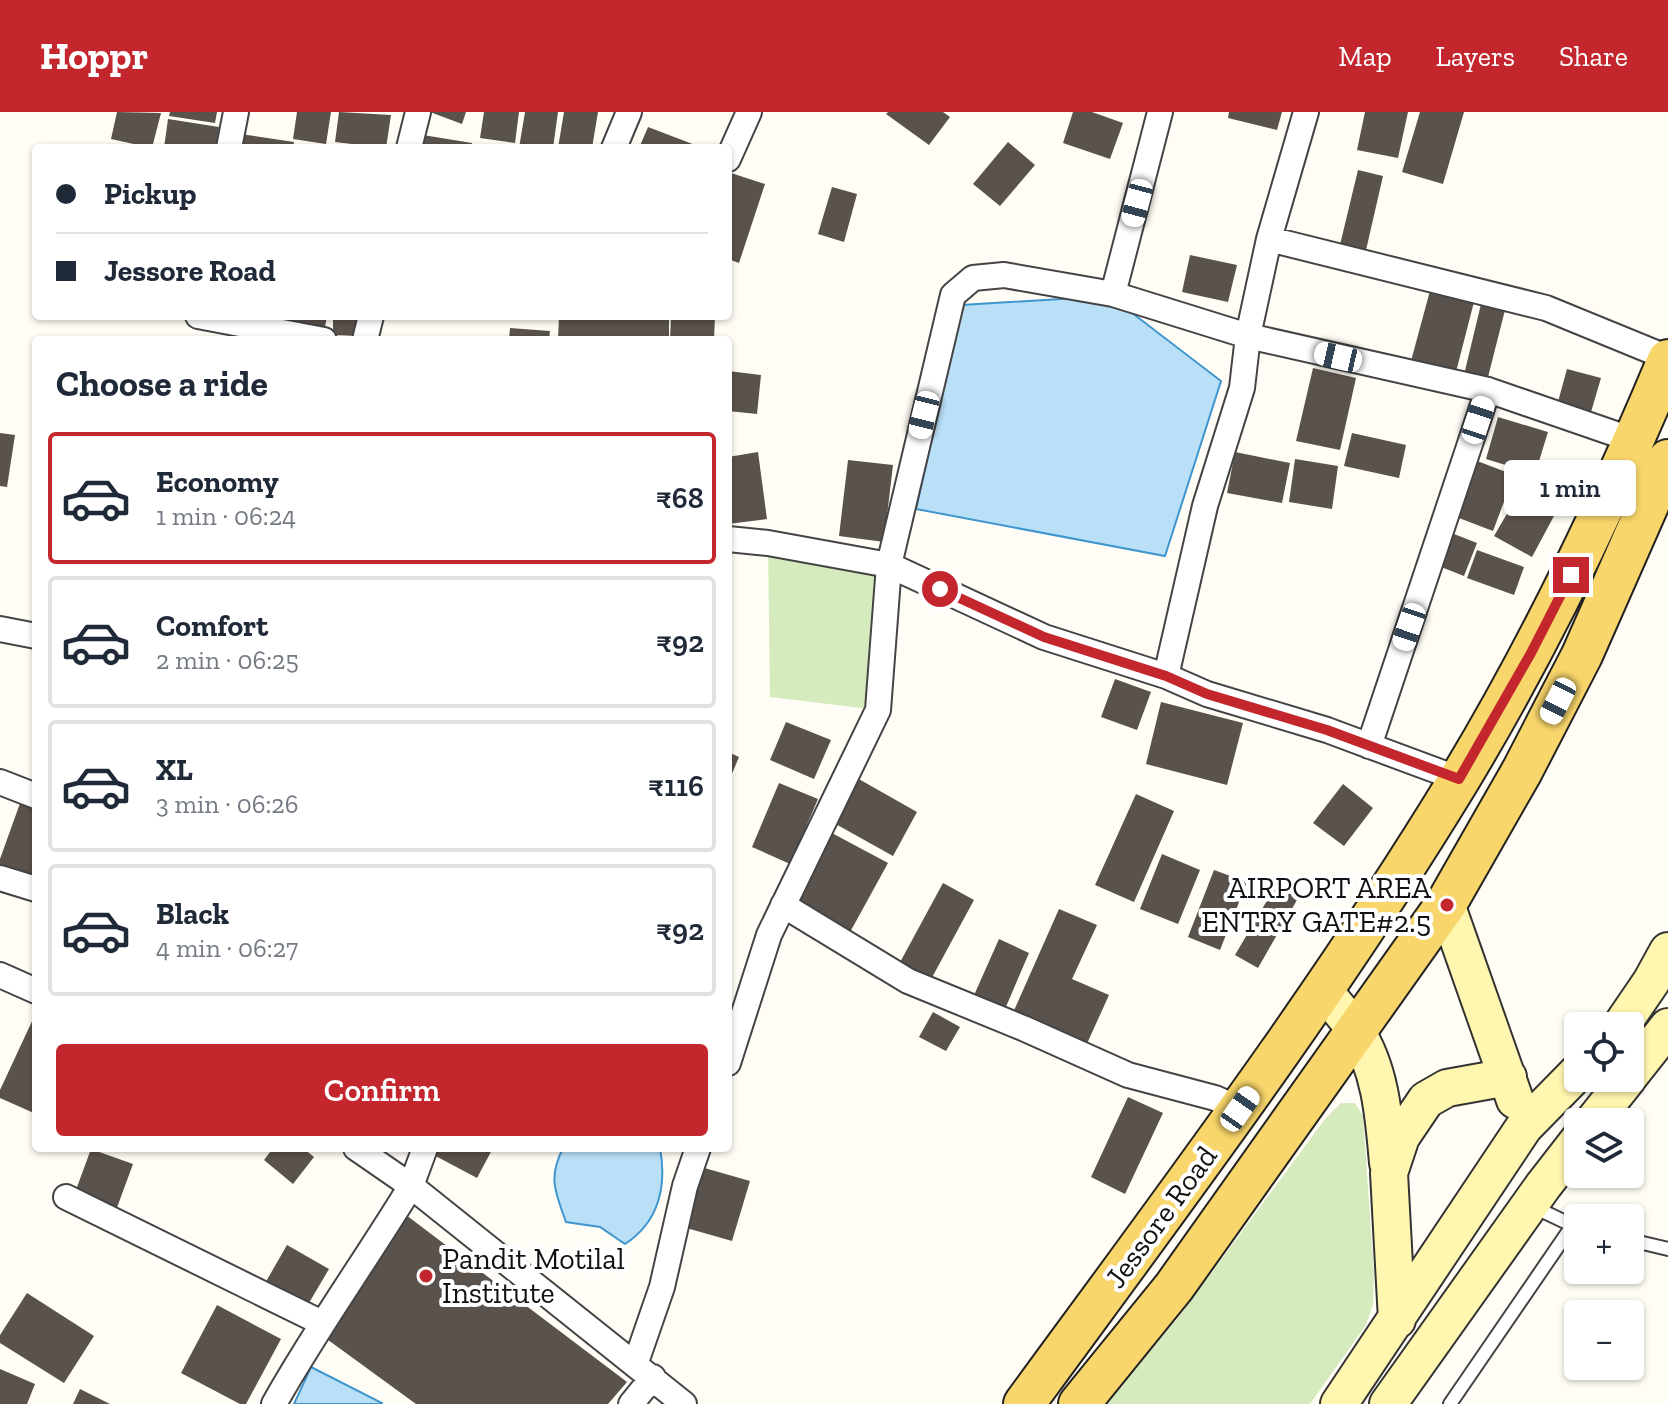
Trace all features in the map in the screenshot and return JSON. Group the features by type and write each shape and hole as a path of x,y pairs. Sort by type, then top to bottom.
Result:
{"main road":[{"name":"Jessore Road","path":"1024,1404 1324,991 1459,779 1565,588 1668,359"},
{"name":"Jessore Road","path":"1079,1404 1174,1287 1446,904 1522,771 1582,655 1668,460"}],"street":[{"path":"230,144 236,112"},
{"path":"410,144 418,112"},
{"path":"616,144 629,112"},
{"path":"732,150 749,112"},
{"path":"1113,294 1160,112"},
{"path":"1166,676 1205,506 1242,388 1248,336 1269,239 1306,112"},
{"path":"1269,239 1546,308 1668,359"},
{"path":"732,1051 769,935 878,710 889,565 953,295 973,278 1004,275 1113,294 1248,336 1488,390 1633,440"},
{"path":"219,320 303,336"},
{"path":"1369,746 1488,390"},
{"path":"732,539 889,565 1044,637 1166,676 1207,694 1327,730 1459,779"},
{"path":"0,629 32,635"},
{"path":"0,782 32,794"},
{"path":"0,878 32,888"},
{"path":"1446,904 1524,1127 1537,1195"},
{"path":"783,905 908,981 1128,1075 1215,1098 1240,1109"},
{"path":"1631,1012 1668,951"},
{"path":"0,975 32,989"},
{"path":"1324,991 1357,1031 1377,1080 1389,1173 1397,1320"},
{"path":"1644,1057 1668,1027"},
{"path":"1389,1173 1401,1137 1426,1100 1447,1088 1508,1077"},
{"path":"1339,1404 1524,1127 1564,1086"},
{"path":"1604,1108 1616,1092"},
{"path":"362,1152 411,1186 684,1404"},
{"path":"274,1404 322,1323 371,1253 411,1186 424,1152"},
{"path":"631,1404 644,1371 685,1186 697,1152"},
{"path":"1388,1404 1564,1159"},
{"path":"66,1197 322,1323"}],"lane":[{"path":"1537,1195 1564,1218"},
{"path":"1450,1404 1564,1243"},
{"path":"1644,1243 1668,1249"}],"green space":[{"path":"768,543 889,565 878,710 770,697"},
{"path":"1341,1103 1355,1103 1363,1116 1374,1274 1373,1304 1366,1325 1310,1404 1105,1404 1178,1318 1325,1119"}],"water":[{"path":"1110,296 1221,381 1165,556 916,509 962,305"},
{"path":"561,1152 661,1152 661,1189 646,1225 625,1244 600,1227 566,1222 555,1185"},
{"path":"311,1367 382,1403 382,1404 294,1404"}],"building":[{"path":"117,112 161,113 153,144 111,139"},
{"path":"170,112 217,112 215,123 169,116"},
{"path":"297,112 331,112 326,144 293,139"},
{"path":"339,112 391,115 387,144 335,142"},
{"path":"430,112 466,112 462,124"},
{"path":"484,112 519,112 515,143 480,138"},
{"path":"525,112 558,112 554,144 520,144"},
{"path":"564,112 598,112 593,144 559,144"},
{"path":"943,112 950,117 929,145 886,114"},
{"path":"1073,112 1092,112 1123,123 1110,159 1063,143"},
{"path":"1229,112 1282,112 1277,130 1228,118"},
{"path":"1365,112 1408,112 1398,158 1357,150"},
{"path":"1420,112 1464,112 1443,184 1402,172"},
{"path":"168,119 219,127 217,144 165,144"},
{"path":"648,127 693,144 641,144"},
{"path":"241,134 294,142 294,144 240,144"},
{"path":"423,135 472,143 472,144 421,144"},
{"path":"1008,142 1035,165 1000,206 973,184"},
{"path":"1358,170 1383,176 1364,259 1338,253"},
{"path":"732,173 765,184 739,263 732,260"},
{"path":"832,187 857,194 844,242 818,234"},
{"path":"1190,255 1237,265 1228,302 1182,292"},
{"path":"1431,287 1475,298 1456,372 1411,361"},
{"path":"1481,304 1505,310 1486,385 1463,379"},
{"path":"275,320 326,320 325,327"},
{"path":"333,320 361,320 360,336 333,335"},
{"path":"559,320 669,320 669,336 558,336"},
{"path":"671,320 715,320 714,336 670,336"},
{"path":"510,328 550,331 549,336 509,336"},
{"path":"1313,368 1356,378 1340,450 1296,441"},
{"path":"1567,369 1601,378 1589,419 1556,409"},
{"path":"732,371 761,375 757,414 732,411"},
{"path":"1498,417 1548,432 1535,474 1486,459"},
{"path":"0,433 15,435 7,487 0,486"},
{"path":"1352,433 1406,445 1399,478 1344,466"},
{"path":"758,452 767,519 732,523 732,456"},
{"path":"1235,452 1290,463 1282,503 1227,493"},
{"path":"1295,459 1338,466 1332,509 1289,502"},
{"path":"1472,459 1514,475 1493,531 1451,515"},
{"path":"848,460 893,465 884,542 839,536"},
{"path":"1526,481 1562,501 1532,557 1494,536"},
{"path":"1449,532 1477,543 1464,576 1436,565"},
{"path":"1477,550 1524,567 1514,595 1467,578"},
{"path":"1115,679 1151,692 1137,730 1101,717"},
{"path":"1161,702 1243,723 1227,785 1146,764"},
{"path":"786,722 831,740 814,779 770,760"},
{"path":"732,754 739,757 732,774"},
{"path":"857,778 917,812 893,856 832,822"},
{"path":"779,783 818,799 790,864 752,847"},
{"path":"1343,784 1373,808 1344,846 1313,823"},
{"path":"1136,794 1174,811 1134,902 1095,885"},
{"path":"23,795 32,798 32,883 0,871 0,859"},
{"path":"830,832 888,863 849,934 791,903"},
{"path":"1162,854 1200,870 1178,924 1140,909"},
{"path":"1214,870 1247,882 1220,950 1188,937"},
{"path":"1279,880 1301,893 1258,968 1235,955"},
{"path":"943,883 974,900 929,983 898,966"},
{"path":"1059,909 1097,925 1072,979 1109,995 1085,1048 1012,1015"},
{"path":"999,939 1029,953 1002,1016 971,1002"},
{"path":"933,1012 960,1027 946,1051 919,1037"},
{"path":"32,1021 32,1112 0,1098 0,1090"},
{"path":"1128,1097 1163,1113 1125,1194 1091,1177"},
{"path":"90,1152 99,1152 133,1164 115,1213 73,1198"},
{"path":"270,1152 308,1152 314,1157 293,1184 264,1160"},
{"path":"431,1152 491,1152 477,1178"},
{"path":"701,1167 750,1181 732,1241 683,1227"},
{"name":"Pandit Motilal Institute","path":"406,1215 627,1382 608,1404 416,1404 324,1337"},
{"path":"287,1245 329,1269 306,1308 264,1285"},
{"path":"27,1293 94,1336 64,1383 0,1343 0,1335"},
{"path":"217,1305 281,1339 246,1404 240,1404 181,1373"},
{"path":"0,1369 35,1384 27,1404 0,1404"},
{"path":"80,1389 110,1404 73,1404"}],"place":[{"name":"AIRPORT AREA ENTRY GATE#2.5","path":"1447,905"},
{"name":"Pandit Motilal Institute","path":"426,1276"}],"route":[{"path":"940,589 1044,637 1166,676 1207,694 1327,730 1459,779 1531,653 1571,575"}]}
